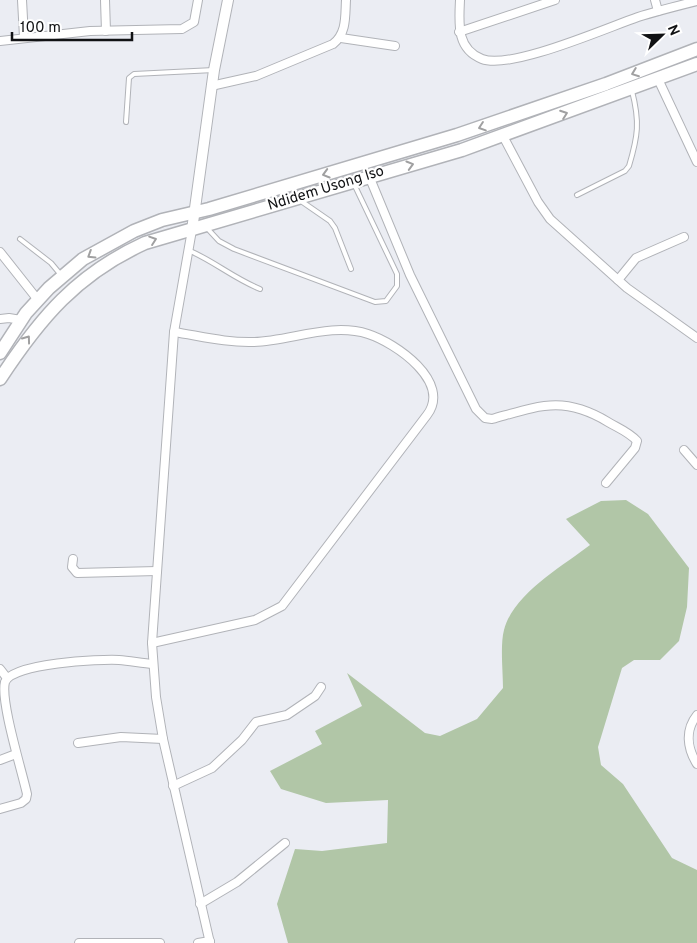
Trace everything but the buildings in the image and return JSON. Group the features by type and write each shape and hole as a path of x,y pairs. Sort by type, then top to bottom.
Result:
{"highway":[{"name":"Ndidem Usong Iso","path":"0,353 21,320 62,277 84,259 134,231 162,220 457,136 606,84 697,49"},
{"name":"Ndidem Usong Iso","path":"0,379 43,317 82,281 121,254 145,243 503,136 697,64"}],"street":[{"path":"22,0 24,37"},
{"path":"104,0 106,31"},
{"path":"0,41 24,37 106,31 187,28 194,22 198,0"},
{"path":"198,943 210,942 163,739 152,643 174,332 192,230 211,86 228,0"},
{"path":"211,86 256,76 333,44 344,33 346,0"},
{"path":"460,0 459,32 466,47 481,59 500,62 543,51 658,11 697,1"},
{"path":"459,32 555,0"},
{"path":"656,0 658,11"},
{"path":"341,38 395,46"},
{"path":"658,79 697,162"},
{"path":"503,136 538,202 550,219 618,280 697,338"},
{"path":"369,176 410,275 476,409 485,418 492,419 556,404 583,408 599,416 637,441 635,448 606,483"},
{"path":"618,280 636,258 684,237"},
{"path":"0,252 38,300"},
{"path":"0,319 21,320"},
{"path":"152,643 255,620 282,606 432,409 433,401 430,382 423,370 408,357 368,334 335,332 254,342 232,342 174,332"},
{"path":"684,450 697,465"},
{"path":"73,559 72,567 77,573 157,571"},
{"path":"0,809 21,803 27,798 16,754 5,695 4,684 8,678 19,671 69,663 119,660 153,664"},
{"path":"0,670 8,678"},
{"path":"173,786 201,774 218,763 242,740 256,722 287,714 315,696 320,687"},
{"path":"697,715 689,732 688,742 691,755 697,764"},
{"path":"78,743 121,737 163,739"},
{"path":"0,760 16,754"},
{"path":"200,904 237,882 285,843"},
{"path":"79,943 160,943"}],"lane":[{"path":"126,122 129,78 134,74 214,70"},
{"path":"577,195 626,171 629,166 639,129 639,116 632,89"},
{"path":"205,226 219,241 234,250 375,302 386,301 397,286 397,274 352,181"},
{"path":"297,198 330,222 335,228 351,269"},
{"path":"20,238 51,263 62,277"},
{"path":"188,250 201,256 237,280 260,289"}],"green space":[{"path":"626,500 648,514 689,568 687,607 679,641 660,660 634,660 622,668 598,747 601,765 623,784 672,858 697,870 697,943 288,943 277,904 295,849 322,851 387,843 388,800 326,803 281,789 270,771 322,744 315,731 362,706 347,673 425,733 440,736 477,719 503,688 502,643 504,630 517,604 540,582 590,545 566,519 601,501"}]}
